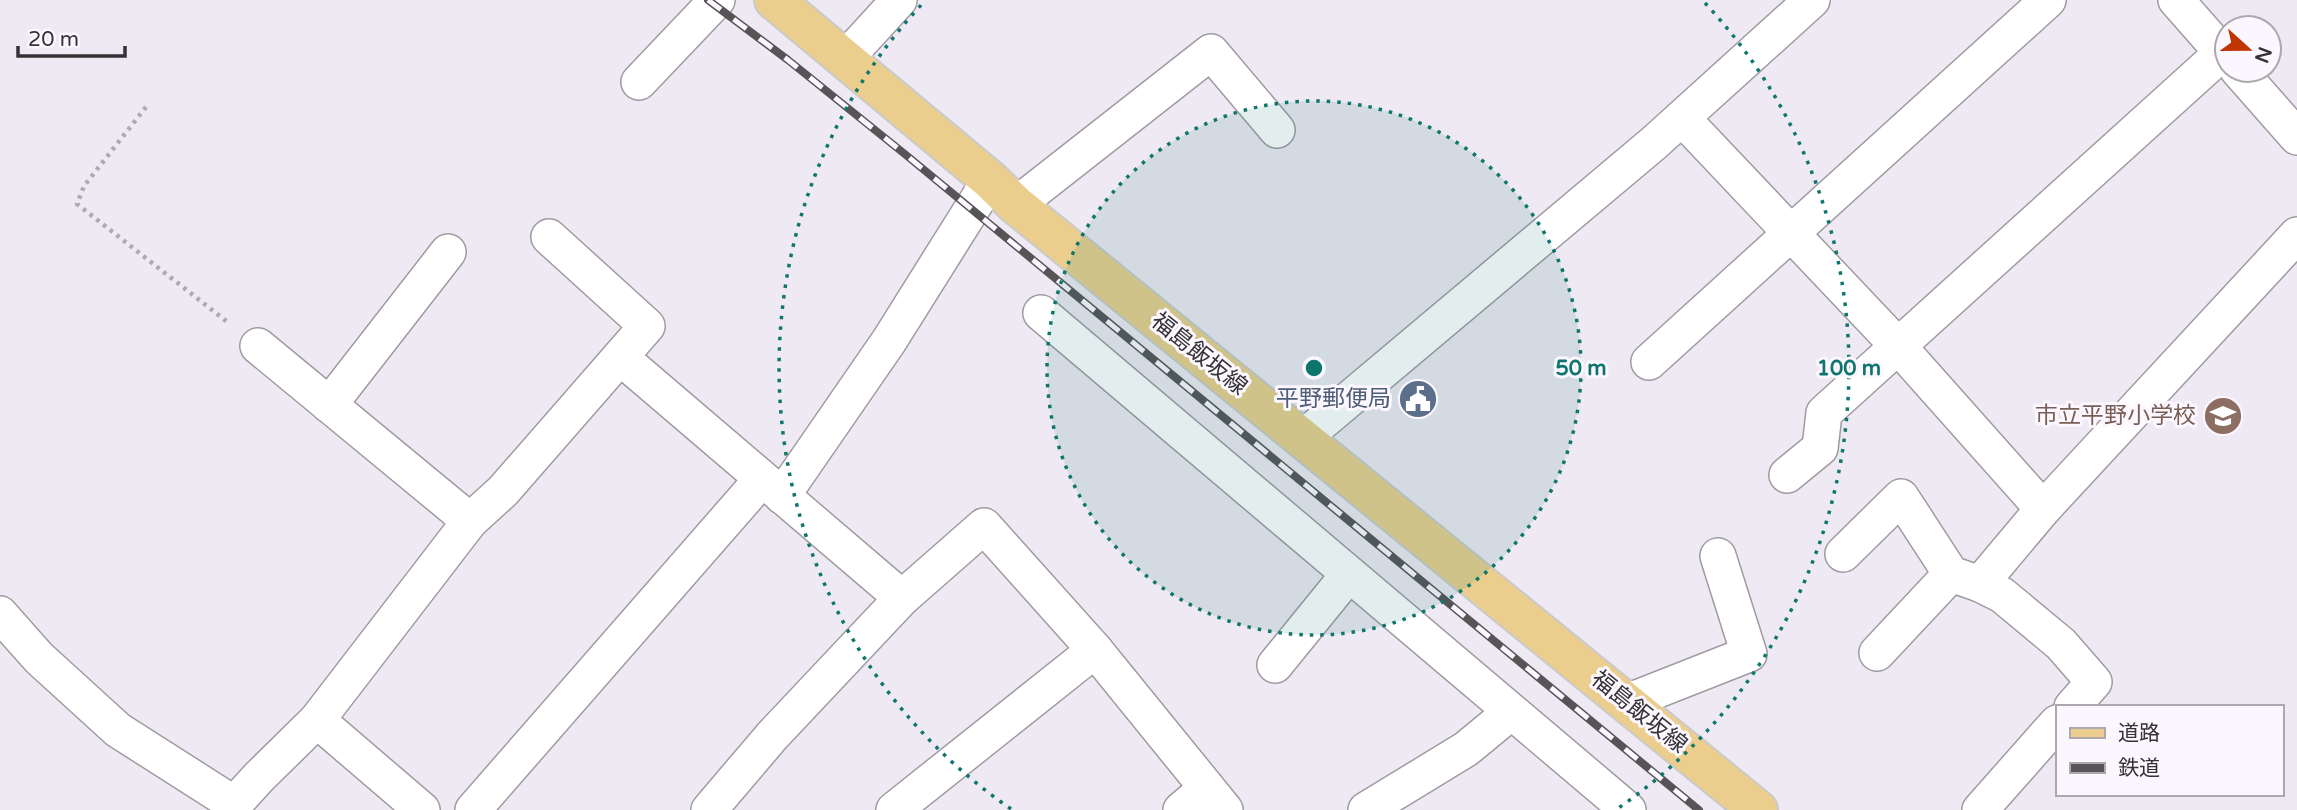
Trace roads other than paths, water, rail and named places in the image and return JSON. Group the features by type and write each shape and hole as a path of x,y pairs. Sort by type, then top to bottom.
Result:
{"main road":[{"name":"福島飯坂線","path":"774,0 1003,193 1758,810"}],"street":[{"path":"639,82 717,0"},
{"path":"846,58 899,0"},
{"path":"1303,439 1682,118 1812,0"},
{"path":"1648,362 2048,0"},
{"path":"2176,0 2213,42"},
{"path":"473,810 772,487 1003,193 1211,52 1277,130"},
{"path":"1787,475 1820,448 1824,413 2213,74"},
{"path":"2250,84 2297,137"},
{"path":"1682,118 1898,346 2043,509"},
{"path":"1877,653 1966,579 2043,509 2297,235"},
{"path":"0,614 38,658 118,730 232,807 317,720 470,521 503,491 647,326 549,237"},
{"path":"328,405 448,252"},
{"path":"1041,313 1511,712 1608,804"},
{"path":"258,346 470,521"},
{"path":"620,357 902,598"},
{"path":"1843,554 1901,497 1966,579 2002,595 2061,644 2094,682 2074,705"},
{"path":"709,810 772,736 902,598 984,526 1095,650 1216,799 1181,810"},
{"path":"1627,702 1749,654 1718,556"},
{"path":"1275,665 1349,574"},
{"path":"894,810 1095,650"},
{"path":"1366,810 1466,749 1511,712"},
{"path":"317,720 422,810"},
{"path":"1980,810 2056,724"}],"railway":[{"path":"708,0 906,155 1699,810"}],"place":[{"name":"平野郵便局","path":"1418,399"},
{"name":"市立平野小学校","path":"2223,416"}]}
